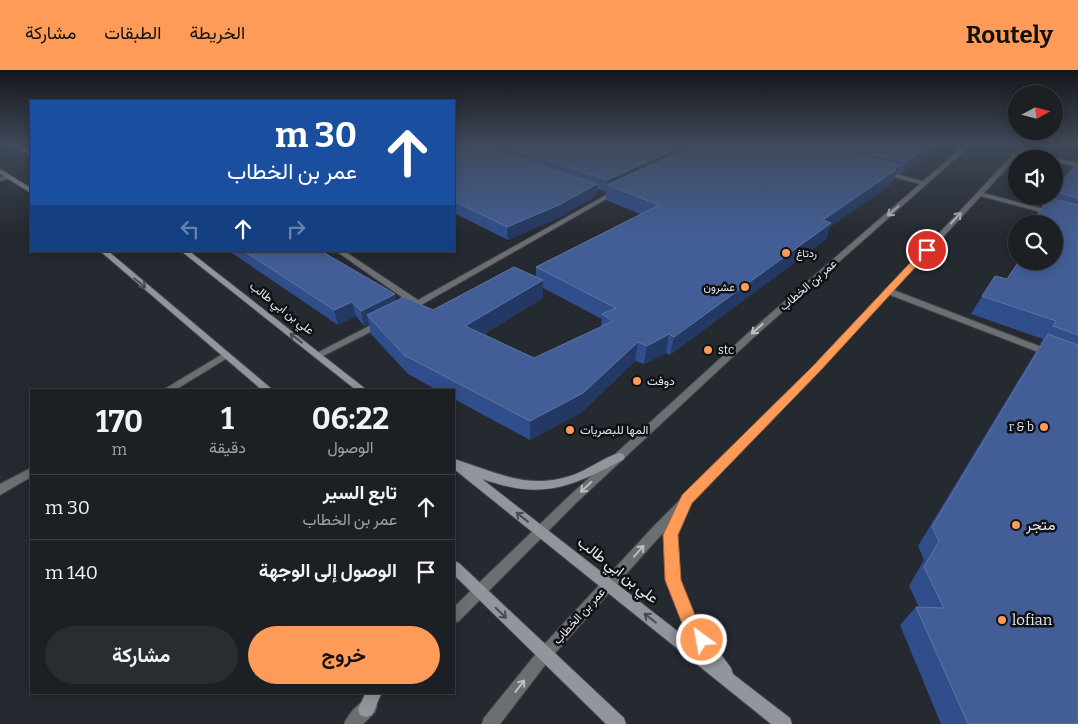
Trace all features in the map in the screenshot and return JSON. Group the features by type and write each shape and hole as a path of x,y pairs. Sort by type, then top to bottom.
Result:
{"main road":[{"path":"5,175 30,190"},
{"path":"104,252 267,389"},
{"name":"علي بن ابي طالب","path":"185,252 361,389"},
{"path":"455,464 504,482 537,486 570,481 618,458"},
{"name":"علي بن ابي طالب","path":"455,465 784,724"},
{"path":"687,499 671,535 673,580 691,626 734,684"},
{"path":"455,568 618,724"},
{"path":"366,709 373,694"}],"street":[{"path":"890,175 924,183"},
{"name":"عمر بن الخطاب","path":"455,615 478,590 540,531 750,336 934,175"},
{"name":"عمر بن الخطاب","path":"490,724 544,655 608,584 687,499 817,368 997,175"},
{"path":"0,179 9,177"},
{"path":"402,313 623,188"},
{"path":"597,193 606,196"},
{"path":"978,194 1078,220"},
{"path":"340,252 418,304"},
{"path":"888,291 1060,357"},
{"path":"318,355 385,321"},
{"path":"170,389 226,355"},
{"path":"0,490 30,473"},
{"path":"352,724 379,694"}],"building":[{"path":"455,175 568,175 597,184 561,204 507,227 455,201"},
{"path":"590,175 619,175 607,180"},
{"path":"630,175 889,175 823,220 831,223 674,337 669,334 647,346 638,342 583,393 530,421 404,355 367,315 404,297 433,310 514,267 543,280 465,326 534,358 613,321 602,314 616,308 536,267 659,205 607,185"},
{"path":"1068,175 1078,175 1078,198 1063,194 1063,180"},
{"path":"1063,201 1078,205 1078,335 1053,326 1056,321 982,296 995,276 1007,279 1013,270 1063,270 1063,215 1037,215 1044,205 1063,205"},
{"path":"246,252 323,252 395,294 361,311 352,302 334,310"},
{"path":"1048,334 1078,345 1078,724 968,724 916,607 944,608 924,567 939,541 932,527"}],"place":[{"name":"ردتاغ","path":"786,253"},
{"name":"عشرون","path":"745,287"},
{"name":"stc","path":"708,350"},
{"name":"دوفت","path":"637,381"},
{"name":"r & b","path":"1044,427"},
{"name":"المها للبصريات","path":"570,430"},
{"name":"متجر","path":"1016,525"},
{"name":"lofian","path":"1002,620"}],"route":[{"path":"702,640 691,626 673,580 671,535 687,499 817,368 927,250"}]}
